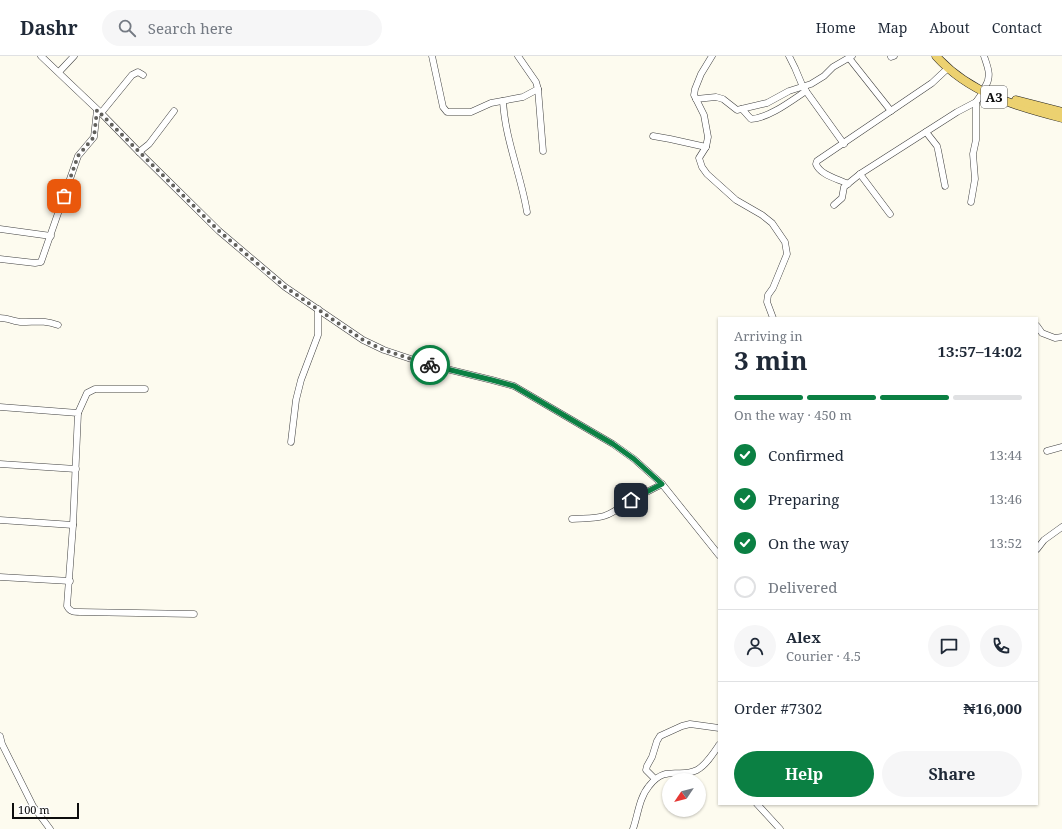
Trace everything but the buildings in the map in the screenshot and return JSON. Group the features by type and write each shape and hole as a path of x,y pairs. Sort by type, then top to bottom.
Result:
{"main road":[{"name":"A3","path":"936,56 961,79 1019,106 1062,115"},
{"name":"A3","path":"942,56 984,89"}],"street":[{"path":"41,56 99,111 219,231 285,287 363,340 384,350 426,364 514,386 613,444 634,459 662,484 718,554"},
{"path":"59,72 74,56"},
{"path":"432,56 443,107 447,112 466,113 474,111 485,104 524,97 538,89"},
{"path":"518,56 536,82 538,89 543,151"},
{"path":"712,56 701,74 694,95 704,115 708,137 706,147 699,158 702,167 707,174 736,200 762,215 772,223 785,242 788,254 773,288 768,295 767,302 773,317"},
{"path":"789,56 796,68 804,89 844,144"},
{"path":"834,204 842,198 844,187 860,174 957,112 976,102 989,81 990,76 984,56"},
{"path":"742,109 751,119 761,117 789,102 833,67 850,57 890,111"},
{"path":"848,184 829,176 820,170 816,164 817,161 932,83 948,68"},
{"path":"0,259 39,264 42,262 78,156 94,137 99,111 132,75 138,72 143,75"},
{"path":"696,99 716,97 723,99 737,110 767,102 789,91 804,89"},
{"path":"503,101 507,133 524,192 527,212"},
{"path":"971,202 975,179 973,154 976,140 976,102"},
{"path":"139,152 149,144 174,111"},
{"path":"926,132 937,146 945,186"},
{"path":"653,136 706,147"},
{"path":"860,174 890,214"},
{"path":"0,229 51,236"},
{"path":"291,442 296,400 301,380 318,335 318,310"},
{"path":"0,318 22,322 34,320 58,325"},
{"path":"1038,327 1042,333 1055,338 1062,337"},
{"path":"145,389 95,390 87,393 78,413 70,581 67,606 71,611 80,612 194,614"},
{"path":"0,407 78,413"},
{"path":"1047,451 1062,447"},
{"path":"0,464 76,469"},
{"path":"572,519 604,516 662,484"},
{"path":"0,520 73,525"},
{"path":"1038,547 1044,540 1062,526"},
{"path":"0,577 70,581"},
{"path":"655,779 646,770 646,766 652,757 656,741 660,736 690,724 718,728"},
{"path":"0,736 1,746 33,806 50,829"},
{"path":"633,829 641,799 655,779 668,773 691,772 698,770 710,758 718,746"},
{"path":"758,805 780,829"}],"way so far":[{"path":"64,196 72,169 81,150 92,141 94,137 97,110 219,231 285,287 363,340 384,350 430,365"}],"route":[{"path":"430,365 514,386 554,408 613,444 634,459 662,484 631,500"}]}
